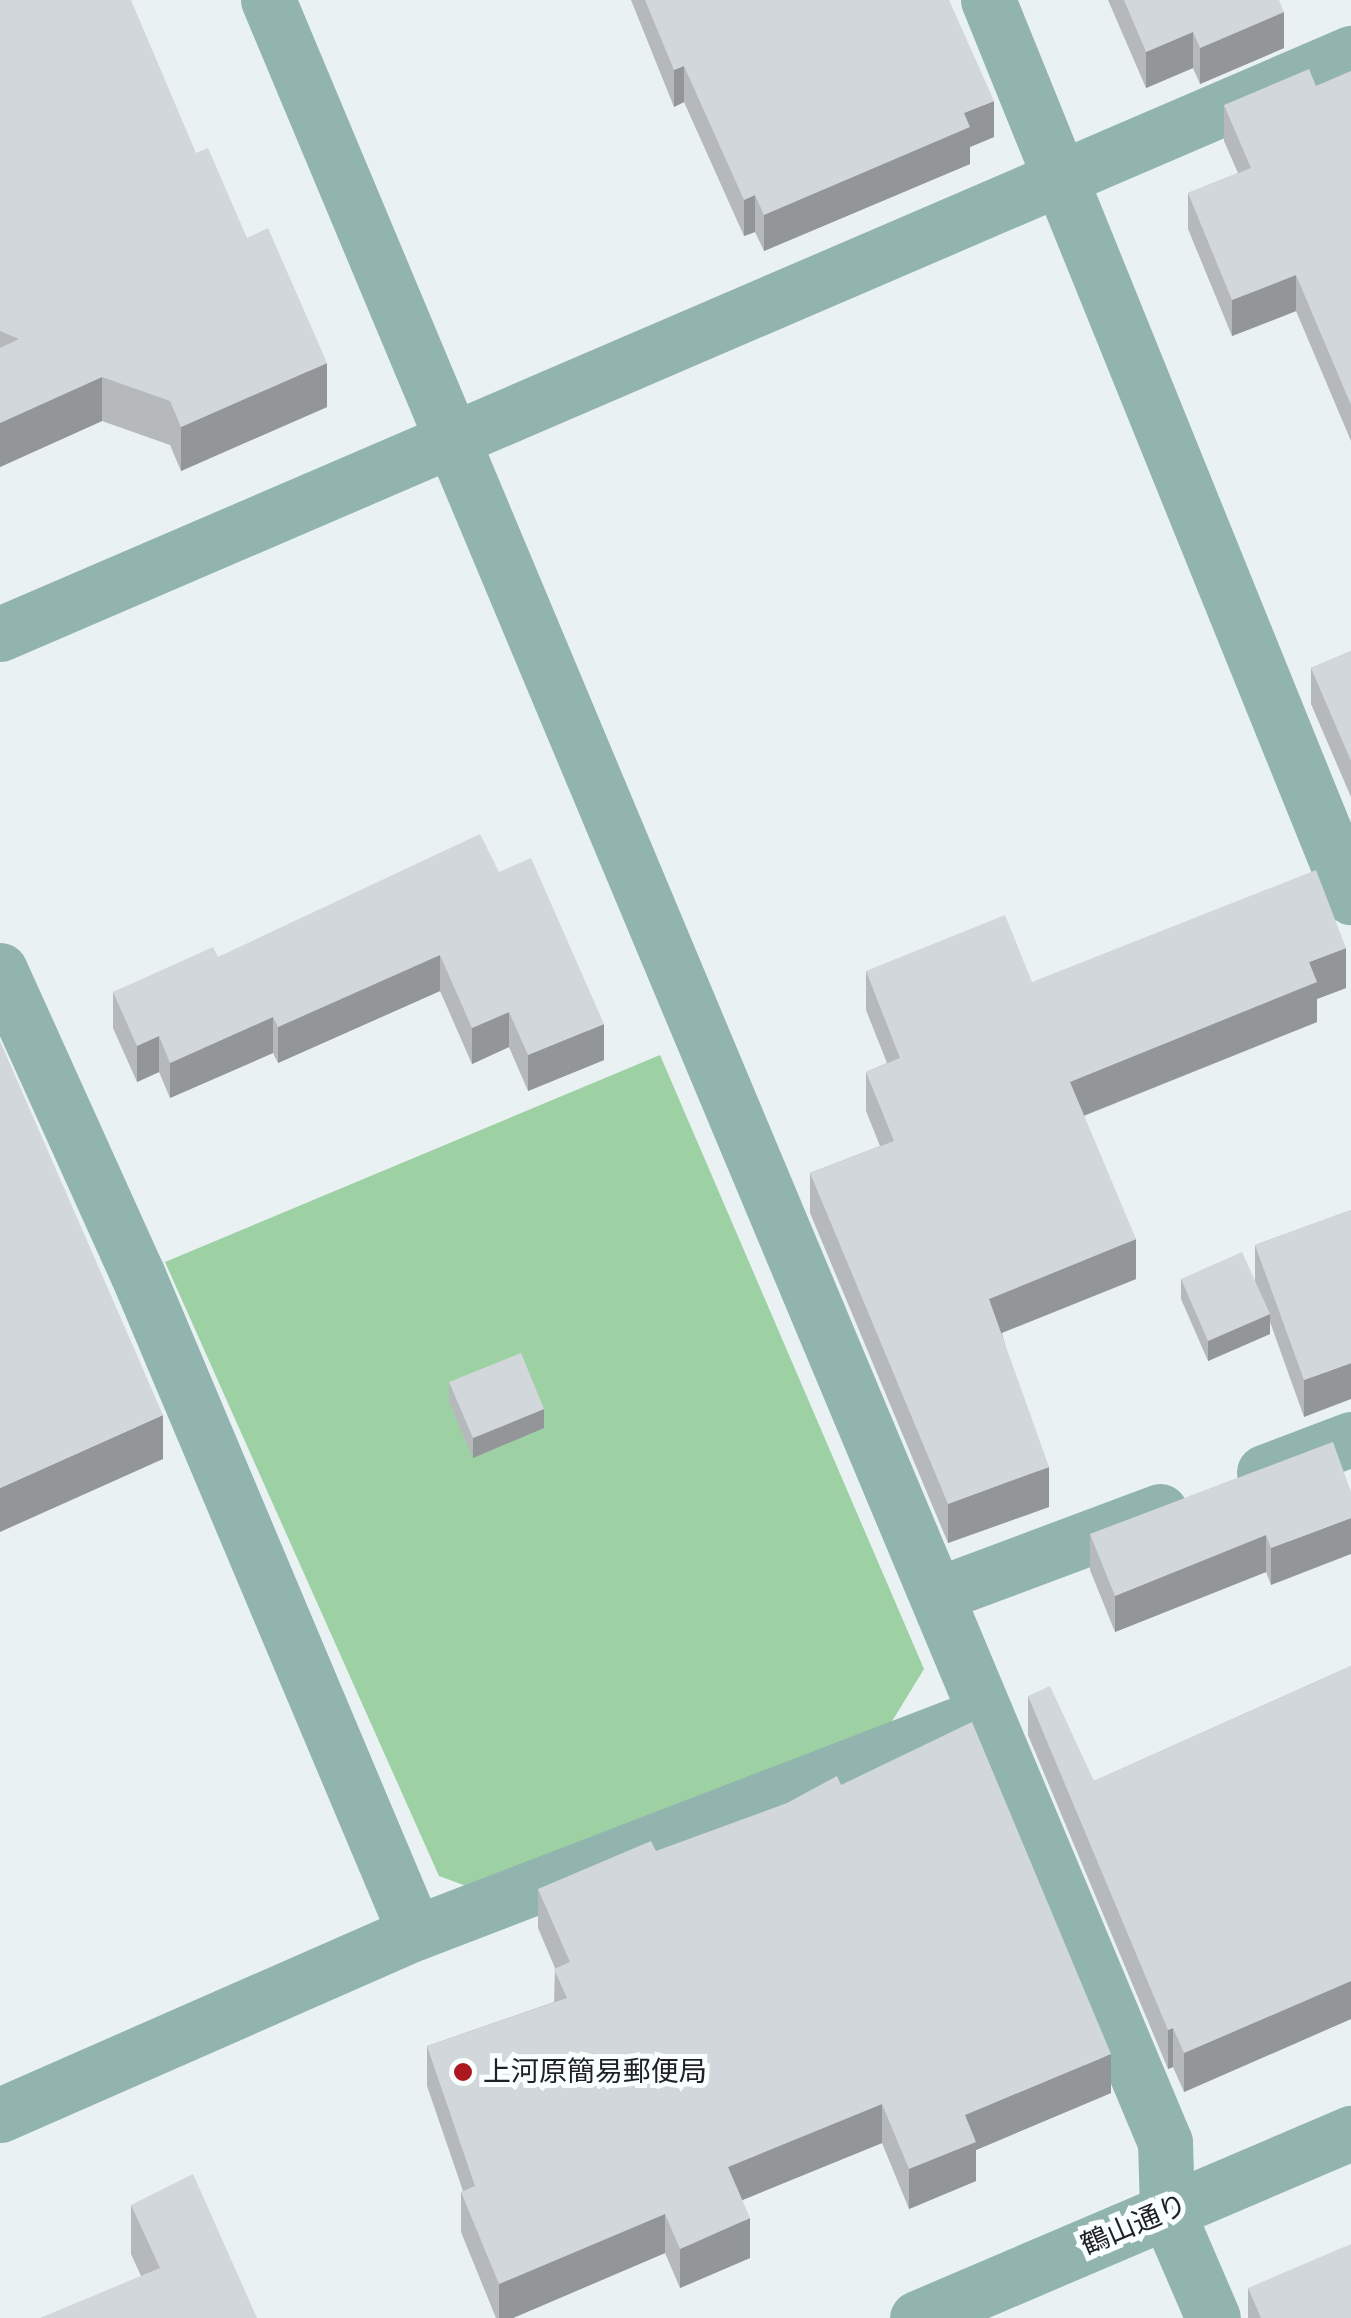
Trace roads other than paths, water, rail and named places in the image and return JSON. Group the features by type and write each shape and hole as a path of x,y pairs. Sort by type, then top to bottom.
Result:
{"street":[{"path":"268,0 1165,2142 1166,2211 1213,2318"},
{"path":"988,0 1351,897"},
{"path":"0,634 1351,53"},
{"path":"0,970 137,1274 415,1934"},
{"path":"938,1594 1351,1439"},
{"path":"0,2114 415,1934 985,1714"},
{"name":"鶴山通り","path":"916,2318 1351,2133"}],"place":[{"name":"上河原簡易郵便局","path":"463,2072"}]}
